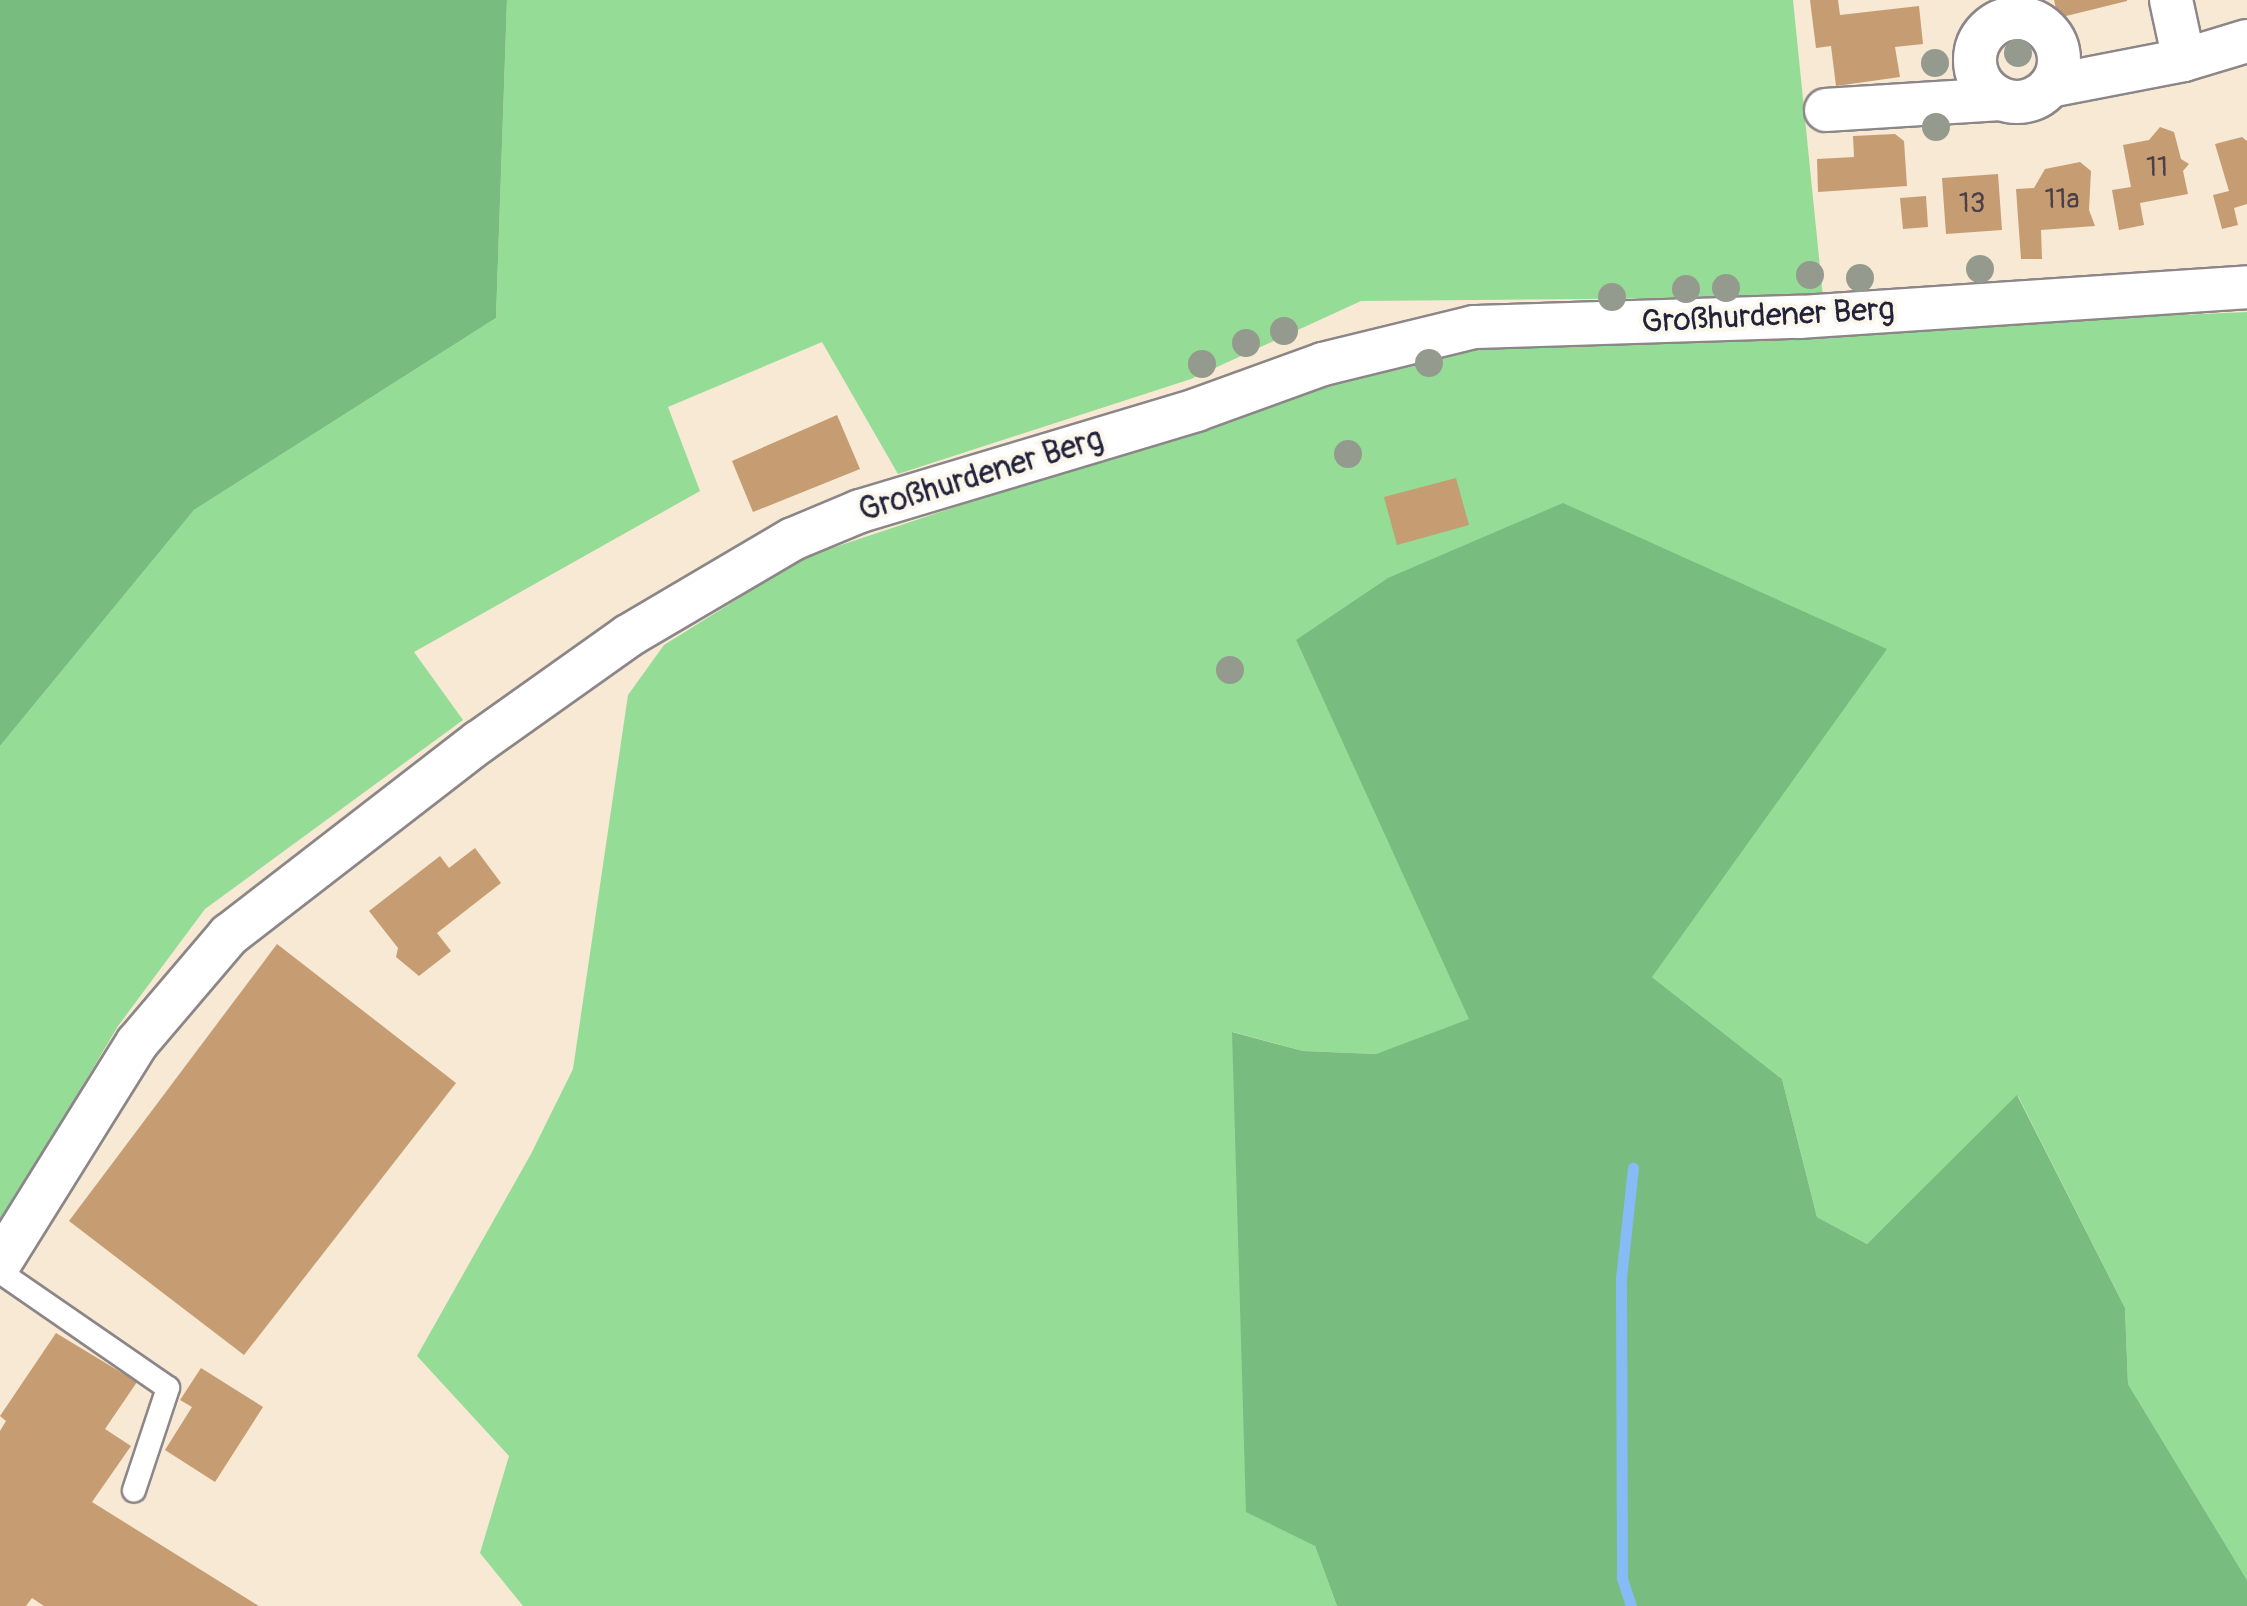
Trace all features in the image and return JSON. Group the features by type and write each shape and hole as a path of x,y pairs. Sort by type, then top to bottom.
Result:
{"street":[{"path":"2170,0 2184,60"},
{"path":"2000,99 1980,80 1976,65 1981,38 2002,21 2027,20 2051,36 2059,64 2050,86"},
{"path":"1826,110 2032,100 2050,86 2184,60 2247,41"},
{"name":"Großhurdener Berg","path":"0,1263 136,1043 229,935 479,742 628,636 793,539 876,506 1196,410 1323,364 1474,327 1800,316 2247,286"}],"lane":[{"path":"0,1272 168,1388 134,1490"}],"green space":[{"path":"0,0 507,0 496,318 194,510 0,746"},
{"path":"507,0 1793,0 1823,297 1361,301 1191,379 898,474 822,342 668,407 700,491 414,652 463,720 205,909 118,1026 0,1225 0,746 194,510 496,318"},
{"path":"2247,312 2247,1580 2128,1384 2125,1308 2018,1096 1867,1244 1817,1217 1782,1079 1652,977 1296,640 1470,1019 1377,1054 1303,1051 1233,1032 1315,1546 1337,1606 523,1606 480,1553 509,1456 417,1356 531,1154 573,1069 628,695 664,645 805,557 1349,376 1501,345"},
{"path":"1563,503 1887,649 1652,977 1782,1079 1817,1217 1867,1244 2017,1095 2125,1308 2128,1384 2247,1580 2247,1606 1337,1606 1315,1546 1246,1512 1232,1032 1303,1051 1376,1054 1469,1019 1296,640 1388,578"}],"building":[{"path":"1810,0 1838,0 1840,15 1919,6 1923,44 1895,47 1900,77 1836,86 1831,46 1816,48"},
{"path":"2054,0 2127,0 2127,1 2058,18"},
{"path":"2160,127 2174,132 2181,159 2189,164 2183,171 2188,194 2140,203 2144,225 2119,230 2112,190 2131,187 2123,145 2149,140"},
{"path":"1895,134 1904,141 1907,186 1818,192 1817,159 1854,157 1853,136"},
{"path":"2242,137 2247,141 2247,204 2234,208 2238,225 2222,229 2213,195 2229,191 2215,144"},
{"path":"2080,162 2091,171 2089,210 2095,226 2041,230 2042,259 2021,259 2016,189 2034,188 2045,169"},
{"path":"1998,174 2002,230 1946,234 1942,178"},
{"path":"1926,196 1928,227 1903,229 1900,198"},
{"path":"837,415 860,469 753,512 732,461"},
{"path":"1456,478 1469,525 1397,545 1384,497"},
{"path":"475,848 501,883 437,933 451,951 419,976 396,957 398,948 369,911 440,856 449,868"},
{"path":"277,944 456,1083 244,1355 69,1221"},
{"path":"56,1333 137,1382 105,1429 131,1446 92,1502 259,1606 44,1606 32,1598 26,1606 0,1606 0,1431 6,1421 0,1416"},
{"path":"201,1368 263,1407 215,1482 165,1450 192,1407 180,1400"}],"waterway":[{"path":"1631,1606 1622,1578 1621,1278 1633,1168"}]}
